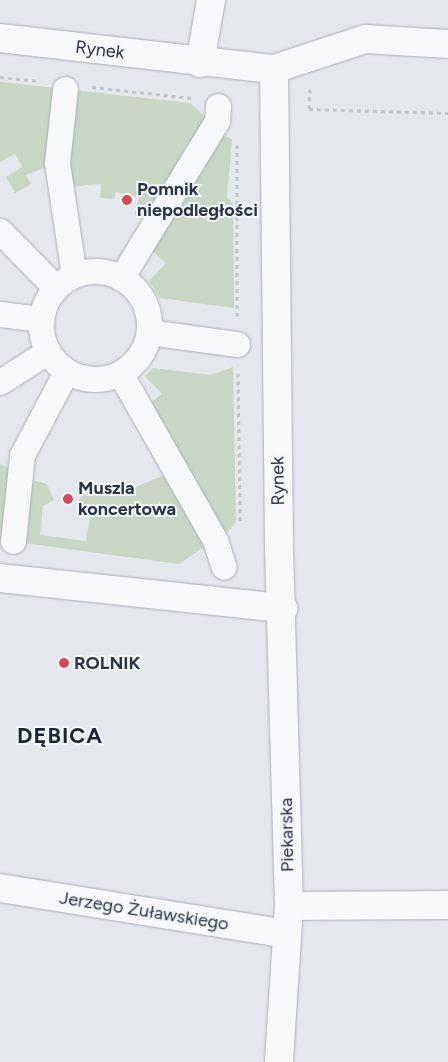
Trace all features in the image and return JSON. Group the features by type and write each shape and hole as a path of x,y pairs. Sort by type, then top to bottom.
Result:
{"street":[{"path":"200,63 211,0"},
{"name":"Rynek","path":"0,38 200,63 274,69 283,608"},
{"path":"274,69 365,39 448,44"},
{"path":"65,281 57,163 66,86"},
{"path":"121,278 216,109"},
{"path":"0,231 65,281"},
{"path":"90,271 121,278 143,300 149,332 144,348 120,373 93,380 66,372 47,352 41,318 65,281 90,271"},
{"path":"0,314 41,318"},
{"path":"149,332 237,344"},
{"path":"0,382 47,352"},
{"path":"13,541 22,455 66,372"},
{"path":"120,373 228,563"},
{"path":"0,578 283,608"},
{"name":"Piekarska","path":"279,1062 289,906 283,608"},
{"name":"Jerzego Żuławskiego","path":"0,888 287,934"},
{"path":"289,906 448,905"}],"path":[{"path":"0,77 216,109"},
{"path":"309,108 448,113"},
{"path":"236,138 240,528"}],"green space":[{"path":"0,82 57,88 49,166 26,175 31,184 15,193 6,177 22,167 15,154 0,162"},
{"path":"73,90 190,103 208,119 184,149 188,151 146,221 135,214 139,197 116,192 114,199 100,198 101,184 67,187"},
{"path":"220,134 232,139 227,197 233,204 234,308 160,298 149,281 166,263 149,248"},
{"path":"233,367 236,523 222,537 205,507 210,503 203,494 199,496 147,405 162,394 145,376 153,368 211,375"},
{"path":"0,464 12,470 5,532 0,540"},
{"path":"168,474 207,545 179,564 23,543 28,479 47,484 54,500 43,506 40,535 86,541 91,511 79,501 84,493 128,490"}],"place":[{"name":"Pomnik niepodległości","path":"127,200"},
{"name":"Muszla koncertowa","path":"68,499"},
{"name":"ROLNIK","path":"64,663"}],"district":[{"name":"DĘBICA","path":"60,736"}]}
